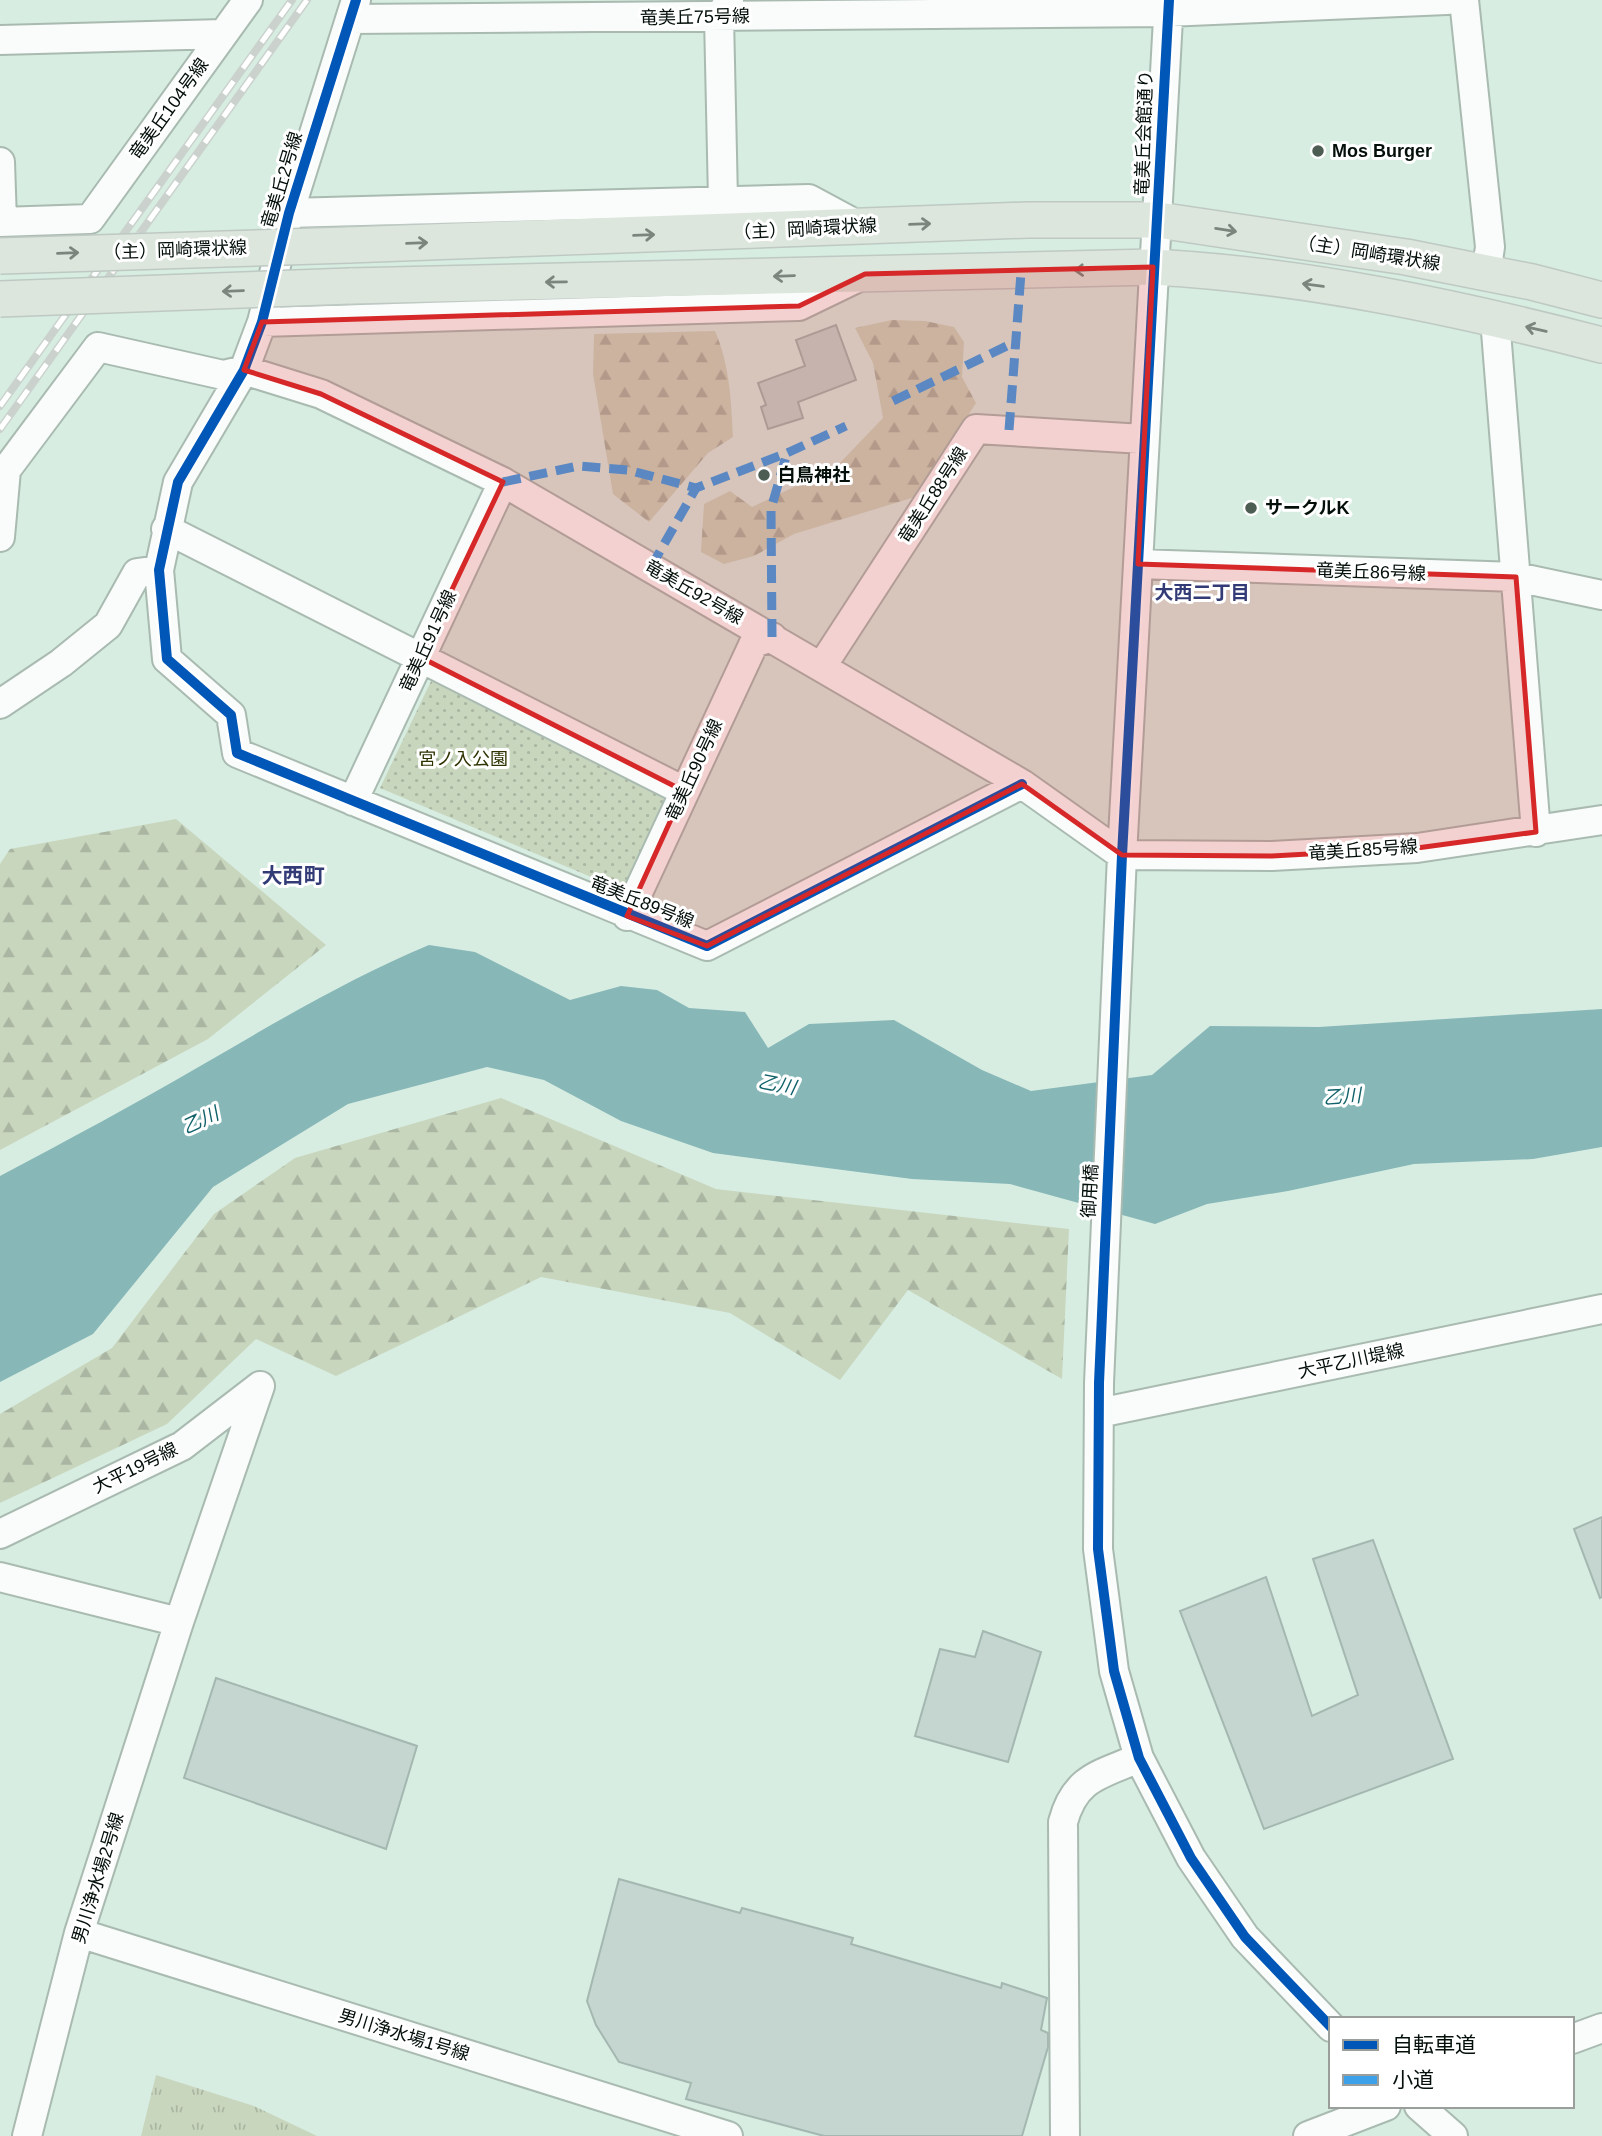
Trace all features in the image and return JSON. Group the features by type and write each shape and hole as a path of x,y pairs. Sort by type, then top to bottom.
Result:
{"main road":[{"name":"（主）岡崎環状線","path":"0,256 1088,218 1158,220 1406,257 1602,300"},
{"path":"0,299 350,286 1153,267 1215,270 1362,292 1495,319 1602,345"}],"street":[{"name":"竜美丘104号線","path":"1,222 90,219 248,0"},
{"name":"竜美丘75号線","path":"353,10 1168,6 1447,0"},
{"path":"1464,0 1490,247 1486,274"},
{"name":"竜美丘会館通り","path":"1138,564 1168,6"},
{"path":"723,200 725,9"},
{"name":"竜美丘2号線","path":"159,570 178,482 244,370 262,322 289,213 353,10"},
{"path":"0,40 223,34"},
{"path":"0,162 1,222"},
{"path":"289,213 809,199 861,227"},
{"path":"262,322 799,306 865,274"},
{"path":"1495,319 1535,832"},
{"path":"0,537 6,470 98,347 223,375 244,370"},
{"name":"竜美丘92号線","path":"244,370 321,394 503,482 1022,784 1122,855"},
{"name":"竜美丘88号線","path":"822,666 976,429 1143,439"},
{"name":"竜美丘91号線","path":"353,801 503,482"},
{"path":"166,529 684,791"},
{"name":"竜美丘86号線","path":"1138,564 1516,577 1602,595"},
{"name":"御用橋","path":"1138,564 1122,855 1099,1413 1098,1549 1114,1671 1139,1758 1191,1858 1245,1937 1329,2025"},
{"path":"0,704 61,663 108,625 137,573 159,570"},
{"name":"竜美丘89号線","path":"159,570 167,659 231,715 237,753 627,916 707,946 1022,784"},
{"name":"竜美丘90号線","path":"627,916 754,643 772,637"},
{"name":"竜美丘85号線","path":"1122,855 1285,855 1417,848 1602,820"},
{"name":"大平乙川堤線","path":"1099,1413 1602,1309"},
{"name":"大平19号線","path":"0,1534 182,1446 260,1386"},
{"name":"男川浄水場2号線","path":"27,2136 79,1933 179,1622 260,1386"},
{"path":"0,1577 179,1622"},
{"path":"1065,2136 1063,1822 1070,1797 1077,1790 1097,1777 1139,1758"},
{"name":"男川浄水場1号線","path":"79,1933 728,2136"},
{"path":"1574,2038 1602,2028"},
{"path":"1308,2136 1381,2108"},
{"path":"1412,2108 1420,2136"},
{"path":"1421,2108 1453,2136"}],"highlighted area":[{"path":"1153,267 1138,564 1516,577 1536,832 1417,848 1272,856 1122,855 1022,784 707,946 627,916 684,791 420,657 503,482 321,394 244,370 262,322 799,306 865,274"}],"green space":[{"path":"892,320 925,321 954,327 964,342 962,377 976,403 915,497 794,534 754,556 724,564 701,552 704,504 730,491 752,507 836,467 883,418 873,363 855,328"},
{"path":"715,331 727,370 733,437 708,453 649,522 613,494 593,374 594,334"},
{"name":"宮ノ入公園","path":"433,677 667,797 622,890 380,788"},
{"path":"176,819 326,945 208,1039 0,1150 0,864 10,849"},
{"path":"501,1098 716,1189 1069,1229 1062,1379 908,1290 840,1380 730,1313 541,1277 336,1376 256,1339 167,1424 0,1503 0,1414 112,1348 214,1214 295,1158"},
{"path":"156,2075 254,2106 317,2136 141,2136"}],"water":[{"name":"乙川","path":"429,945 475,952 570,1000 621,986 657,990 689,1008 745,1012 768,1048 809,1024 894,1020 982,1070 1031,1091 1152,1075 1210,1026 1319,1027 1602,1009 1602,1147 1533,1159 1414,1164 1288,1191 1207,1204 1155,1224 1010,1184 912,1179 713,1153 621,1121 544,1080 487,1067 348,1104 213,1187 93,1334 0,1382 0,1176 127,1108 314,1001"}],"building":[{"path":"836,325 856,380 798,402 803,418 768,429 761,407 766,405 758,383 805,366 796,340"},
{"path":"1602,1517 1602,1597 1600,1598 1574,1529"},
{"path":"1373,1540 1453,1759 1264,1829 1180,1611 1266,1577 1312,1716 1358,1695 1313,1559"},
{"path":"983,1631 1041,1652 1008,1762 915,1736 940,1649 975,1657"},
{"path":"216,1678 417,1746 386,1849 184,1778"},
{"path":"619,1879 740,1913 742,1908 853,1938 851,1944 1001,1988 1002,1983 1047,1998 1041,2030 1048,2033 1048,2047 1022,2136 824,2136 686,2099 691,2083 619,2062 596,2025 587,2001"}],"railway":[{"path":"0,406 292,0"},
{"path":"0,429 307,0"}],"marked path":[{"path":"1009,430 1021,273"},
{"path":"893,401 1015,342"},
{"path":"651,567 696,488 787,453 846,426"},
{"path":"772,637 771,509 787,453"},
{"path":"503,482 578,466 628,470 696,488"}],"cycle path":[{"path":"356,0 289,213 262,322 244,370 178,482 159,570 167,659 231,715 237,753 707,946 1022,784"},
{"path":"1169,0 1122,855 1099,1383 1098,1549 1114,1671 1139,1758 1191,1858 1245,1937 1329,2025"}],"place":[{"name":"Mos Burger","path":"1318,151"},
{"name":"白鳥神社","path":"764,475"},
{"name":"サークルK","path":"1251,508"}],"district":[{"name":"大西二丁目","path":"1202,592"},
{"name":"大西町","path":"293,876"}]}
